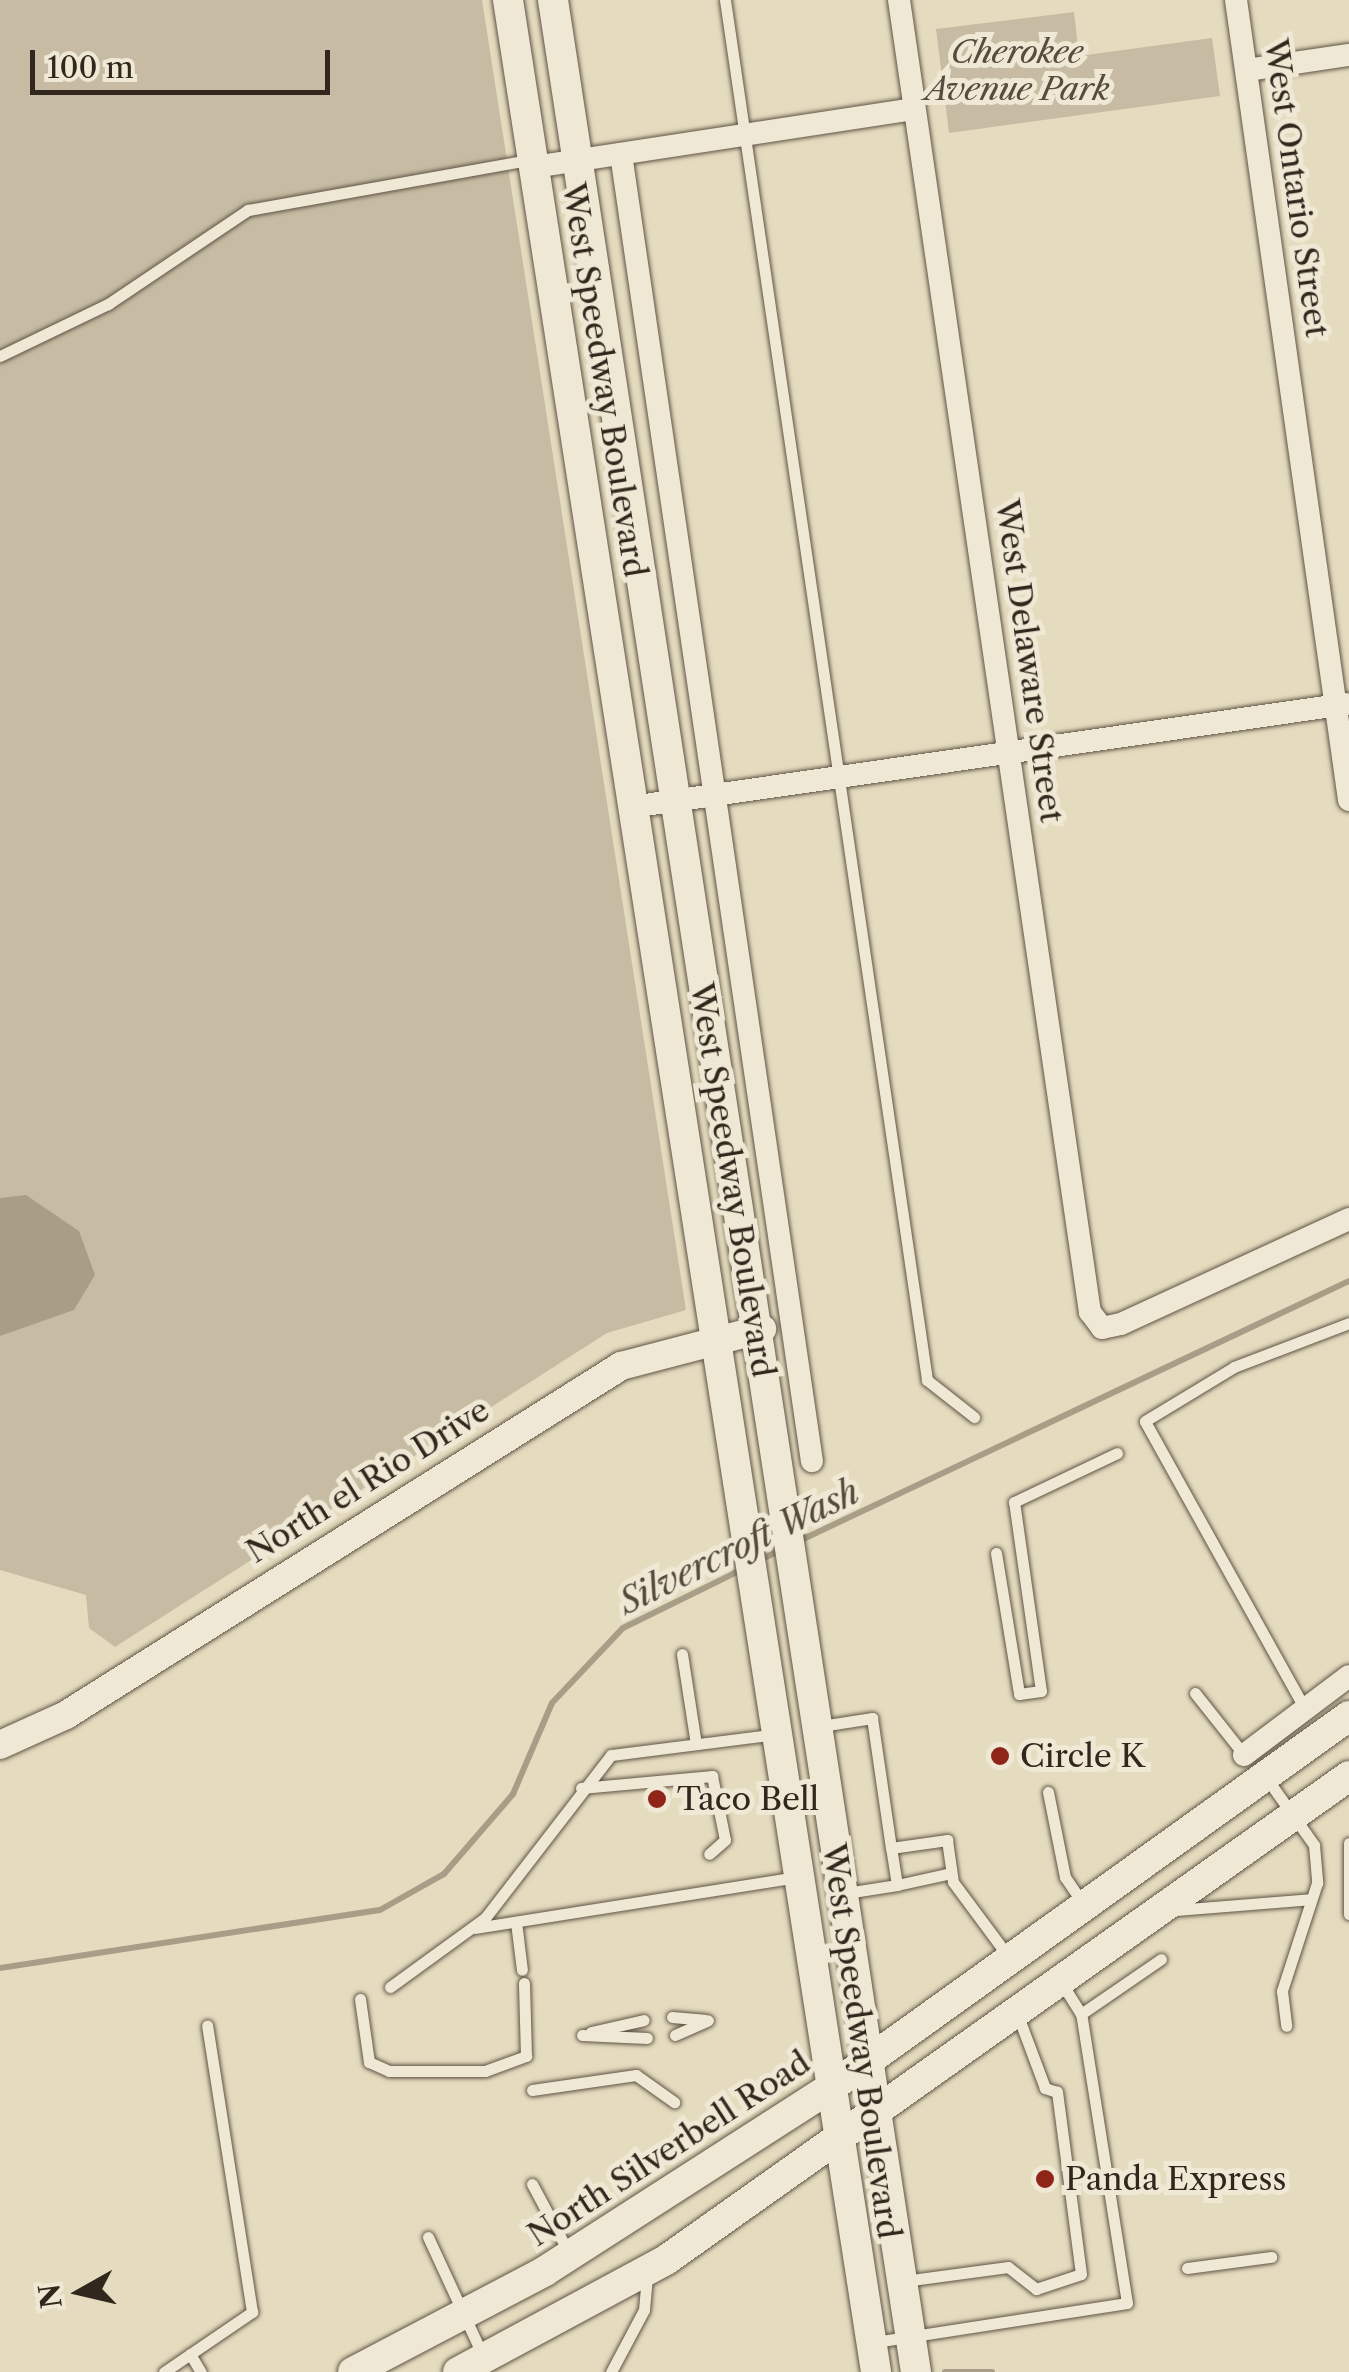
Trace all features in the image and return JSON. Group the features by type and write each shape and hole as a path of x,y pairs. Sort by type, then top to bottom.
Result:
{"main road":[{"name":"West Speedway Boulevard","path":"508,0 722,1335 873,2357"},
{"name":"West Speedway Boulevard","path":"553,0 762,1329 916,2372"},
{"name":"North Silverbell Road","path":"353,2372 570,2254 833,2086 1084,1906 1255,1765 1349,1716"},
{"path":"781,1733 821,1726"},
{"path":"471,2365 647,2270 878,2112 1349,1776"}],"street":[{"name":"West Delaware Street","path":"898,0 1090,1312 1102,1328 1349,1219"},
{"name":"West Ontario Street","path":"1236,0 1342,704 1349,800"},
{"path":"1246,70 1349,55"},
{"path":"533,163 620,154 914,109"},
{"name":"West Speedway Boulevard","path":"620,154 812,1462"},
{"path":"638,806 1342,704"},
{"name":"North el Rio Drive","path":"0,1745 66,1714 622,1366 722,1335 792,1323"},
{"name":"North Silverbell Road","path":"1255,1765 1305,1709 1349,1676"}],"lane":[{"path":"724,0 927,1380 974,1417"},
{"path":"0,356 108,304 248,210 533,163"},
{"path":"1305,1709 1145,1421 1234,1368 1349,1323"},
{"path":"996,1553 1020,1694 1041,1691 1014,1502 1117,1453"},
{"path":"682,1654 696,1744"},
{"path":"1195,1692 1314,1845 1311,1899 1282,1991 1286,2026"},
{"path":"821,1726 872,1718 897,1885"},
{"path":"390,1987 472,1928 611,1755 781,1733"},
{"path":"581,1788 712,1776 725,1840 708,1854"},
{"path":"1048,1792 1065,1877 1084,1906"},
{"path":"891,1848 947,1840 951,1873 1010,1959"},
{"path":"1349,1843 1349,1914"},
{"path":"846,1893 951,1873"},
{"path":"472,1928 802,1876"},
{"path":"1161,1911 1311,1899"},
{"path":"360,1999 369,2062 463,2071 515,2066 526,2056 516,1922"},
{"path":"1081,2014 1161,1959"},
{"path":"873,2357 910,2336 1127,2303 1081,2014 1061,1982"},
{"path":"902,2282 1008,2267 1036,2289 1082,2274 1057,2092 1045,2088 1018,2013"},
{"path":"673,2026 708,2020"},
{"path":"164,2372 252,2312 207,2026"},
{"path":"645,2029 582,2034 645,2029"},
{"path":"532,2090 636,2075 674,2102"},
{"path":"532,2184 570,2254"},
{"path":"428,2236 462,2314 471,2365"},
{"path":"1187,2268 1271,2257"},
{"path":"611,2372 644,2310 647,2270"},
{"path":"190,2354 201,2372"}],"green space":[{"path":"0,0 482,0 686,1310 607,1333 115,1647 89,1628 86,1595 0,1570"},
{"name":"Cherokee Avenue Park","path":"1074,12 1079,56 1212,38 1220,96 949,133 936,29"}],"shaded area":[{"path":"26,1195 79,1231 95,1275 74,1310 0,1336 0,1198"}],"waterway":[{"name":"Silvercroft Wash","path":"799,1541 1349,1281"},
{"name":"Silvercroft Wash","path":"758,1561 783,1549"},
{"name":"Silvercroft Wash","path":"0,1968 380,1910 444,1874 513,1794 552,1703 623,1628 743,1569"},
{"path":"945,2372 992,2372"}],"place":[{"name":"Circle K","path":"1000,1756"},
{"name":"Taco Bell","path":"657,1799"},
{"name":"Panda Express","path":"1045,2179"}]}
